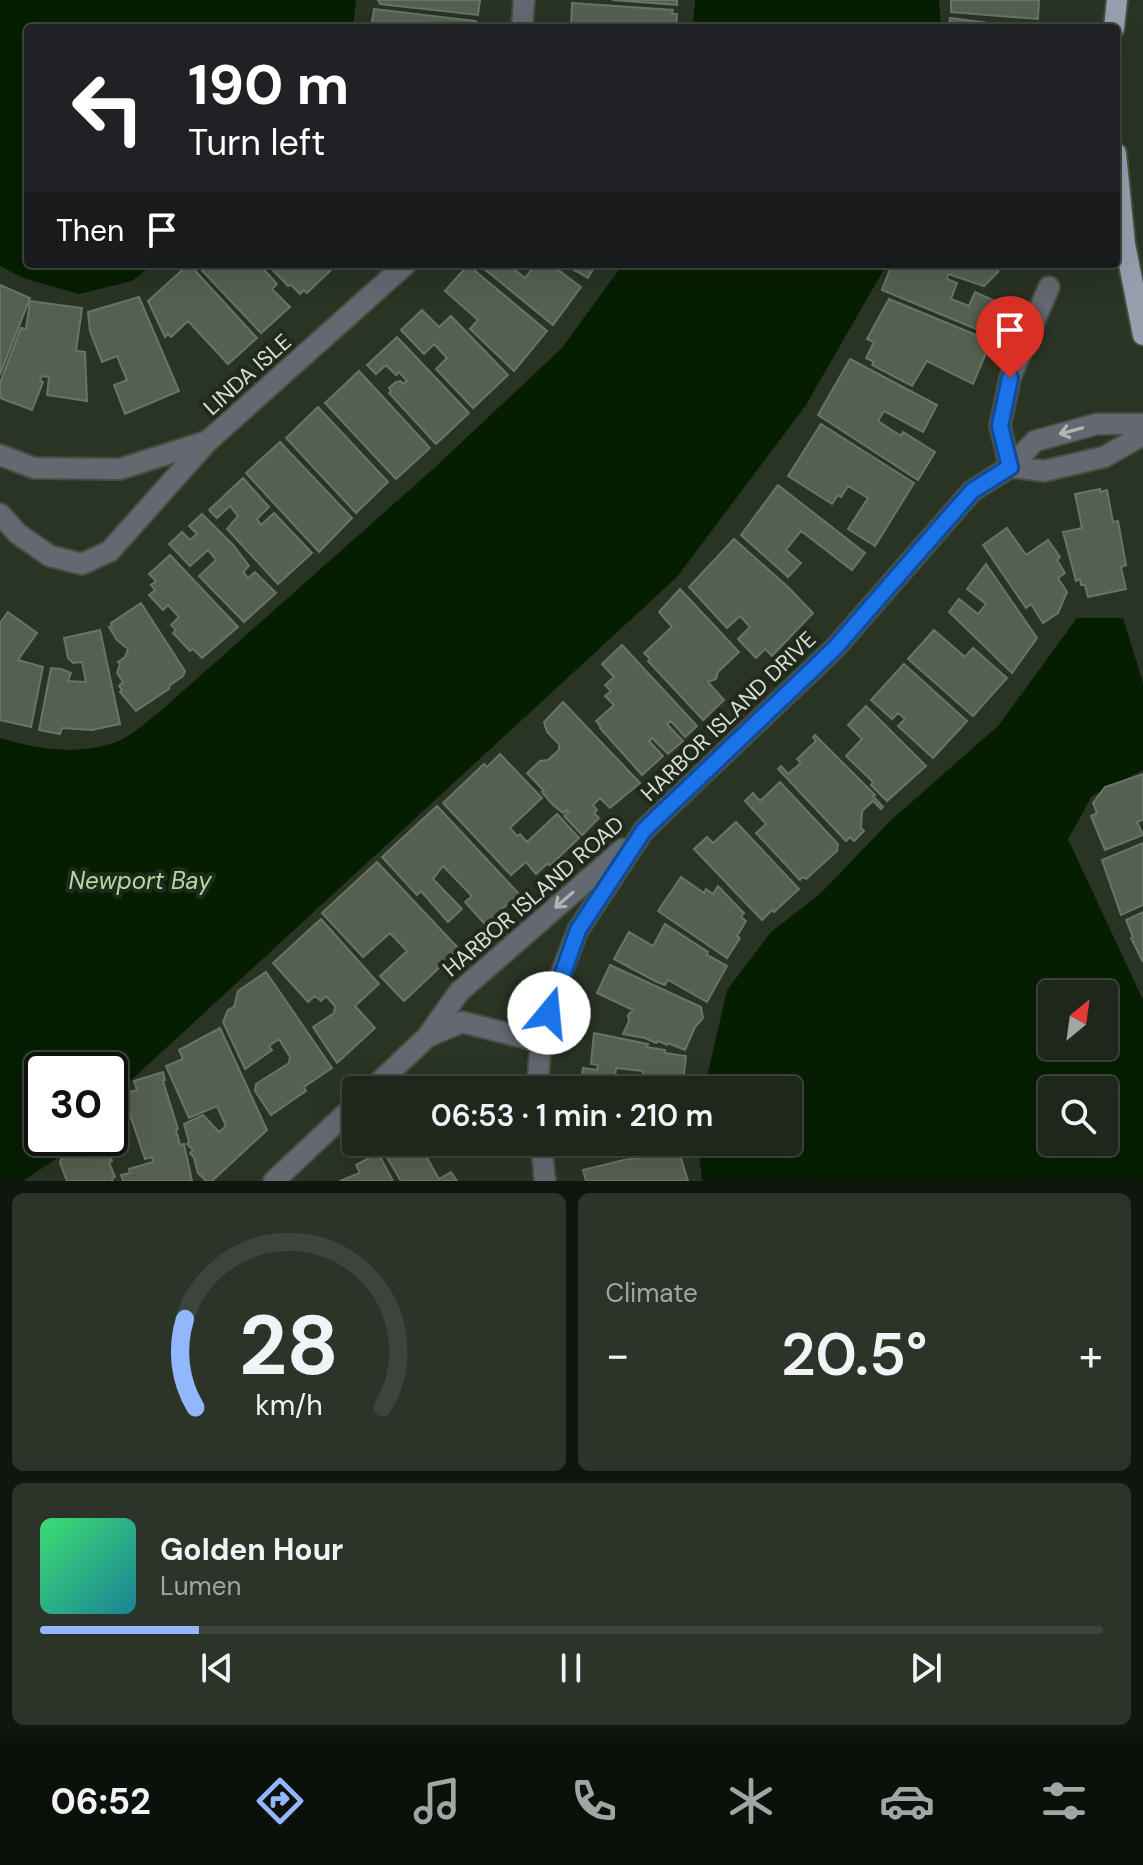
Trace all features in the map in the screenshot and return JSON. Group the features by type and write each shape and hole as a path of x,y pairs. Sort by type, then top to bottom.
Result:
{"main road":[{"path":"1114,24 1117,0"},
{"path":"1120,193 1125,244 1143,335"}],"street":[{"path":"522,24 524,0"},
{"name":"LINDA ISLE","path":"0,455 34,468 120,469 208,441 402,268"},
{"path":"1049,287 1010,378 1000,426 1010,467 1044,471 1104,457 1143,435"},
{"name":"HARBOR ISLAND DRIVE","path":"538,1076 541,1042 557,984 578,930 644,830 835,648 972,491 1010,467 1035,441 1097,424 1143,424"},
{"path":"0,514 18,534 50,556 82,564 110,551 208,441"},
{"name":"HARBOR ISLAND ROAD","path":"386,1076 427,1037 459,992 644,830"},
{"name":"HARBOR ISLAND ROAD","path":"427,1037 462,1022 541,1042"},
{"path":"274,1181 342,1117"},
{"path":"542,1156 545,1181"}],"water":[{"path":"0,0 356,0 353,24 24,24 24,268 149,268 132,281 79,294 23,278 0,266"},
{"path":"695,0 939,0 941,24 693,24"},
{"name":"Newport Bay","path":"620,268 885,268 806,405 677,577 128,1083 128,1052 24,1052 24,1156 60,1156 23,1181 0,1181 0,738 43,748 72,750 101,746 127,737 157,714 432,470 562,348"},
{"path":"1077,618 1123,618 1143,683 1143,770 1092,796 1068,839 1143,1000 1143,1181 702,1181 699,1156 802,1156 802,1076 707,1076 727,990 771,932 820,894 890,821 998,726"}],"building":[{"path":"378,0 480,0 478,15 380,4"},
{"path":"612,0 677,0 677,5"},
{"path":"951,0 1039,0 1038,19 951,12"},
{"path":"572,3 673,10 672,14 677,14 676,24 571,24"},
{"path":"374,9 476,21 476,24 372,24"},
{"path":"950,18 997,24 949,24"},
{"path":"185,268 193,268 257,338 228,364 188,321 171,337 168,334 165,337 148,301"},
{"path":"200,268 263,268 277,284 272,289 290,307 261,333"},
{"path":"271,268 333,268 307,293 304,290 300,294 291,285 288,286"},
{"path":"465,268 472,268 547,331 514,371 470,329 478,320 445,291"},
{"path":"483,268 512,268 525,278 533,268 555,268 581,287 553,325"},
{"path":"571,268 594,268 588,278"},
{"path":"890,268 999,268 984,286 948,274 947,279 957,283 951,299 969,306 975,292 1006,306 993,336 882,290"},
{"path":"0,285 30,298 0,375"},
{"path":"139,297 179,391 125,414 114,385 127,380 117,356 102,362 90,331 88,312"},
{"path":"889,299 991,341 973,384 927,361 912,386 872,365 874,362 866,358 874,342 867,339"},
{"path":"30,301 82,308 76,351 85,352 87,401 47,395 49,377 42,376 40,381 43,382 32,410 0,398 0,383 21,328 26,329"},
{"path":"422,310 439,327 451,316 508,375 473,408 436,369 447,358 434,344 424,354 401,330"},
{"path":"397,337 469,413 436,444 389,393 389,388 396,382 403,384 407,381 386,365 376,374 367,365"},
{"path":"850,359 937,405 923,432 884,411 878,421 935,452 918,480 818,415"},
{"path":"359,371 430,448 396,479 325,403"},
{"path":"318,407 388,482 356,513 286,438"},
{"path":"821,424 914,483 875,546 848,529 868,498 848,486 832,504 788,476"},
{"path":"280,442 352,518 319,552 246,473"},
{"path":"243,478 269,507 257,519 261,525 274,513 312,553 278,584 227,529 238,516 230,506 217,518 209,510"},
{"path":"778,485 865,553 852,570 801,531 786,550 801,563 788,577 741,535"},
{"path":"1100,489 1100,492 1107,490 1113,522 1118,521 1126,565 1121,567 1126,589 1088,597 1085,585 1081,585 1080,579 1076,581 1063,532 1082,528 1075,494"},
{"path":"202,514 249,566 243,572 248,578 255,572 276,593 244,622 199,576 216,560 208,550 190,566 169,544 182,532 190,540 197,534 189,526"},
{"path":"1007,528 1026,555 1048,540 1060,557 1057,560 1065,573 1058,578 1067,592 1058,613 1043,623 1031,604 1026,608 983,545"},
{"path":"734,539 813,613 772,656 765,649 756,658 738,639 750,627 740,616 727,628 689,587"},
{"path":"170,555 238,627 202,658 193,649 190,651 173,633 176,630 171,625 179,617 168,605 163,610 149,595 155,590 151,585 156,581 149,574"},
{"path":"986,564 1037,638 1012,673 949,612 959,599 978,614 986,604 967,589"},
{"path":"680,589 739,652 718,672 716,679 708,682 724,700 703,720 644,653 672,627 659,612"},
{"path":"141,603 185,671 169,689 136,711 120,692 119,686 123,682 117,673 118,662 125,657 128,649 117,640 109,627"},
{"path":"8,612 37,633 18,660 43,667 31,727 0,720 0,623"},
{"path":"100,630 120,724 92,730 62,728 60,734 39,730 51,668 71,673 68,681 86,682 82,662 73,663 68,658 64,638"},
{"path":"934,630 965,657 973,648 1007,678 973,716 908,659"},
{"path":"622,645 697,726 685,737 671,721 667,724 683,741 668,754 652,738 649,741 663,756 642,775 596,721 614,705 605,696 611,691 605,685 614,677 602,664"},
{"path":"904,664 967,721 933,758 898,726 905,719 898,713 892,719 871,700"},
{"path":"563,702 640,783 610,808 600,798 593,805 597,810 594,813 599,818 582,835 564,816 569,811 563,813 552,804 527,773 559,750 559,744 547,732 544,722"},
{"path":"866,706 926,766 887,801 871,785 873,782 846,756 862,739 848,725"},
{"path":"815,735 875,795 883,807 881,809 873,801 862,811 861,828 864,831 854,841 850,837 846,841 778,769 781,766 788,774 801,763 797,759 816,741"},
{"path":"500,754 542,798 510,828 517,836 520,834 527,842 557,814 579,838 550,866 548,863 536,874 526,862 511,875 443,803 484,764 487,767"},
{"path":"1143,774 1143,820 1137,822 1143,835 1105,850 1091,816 1097,813 1093,803 1105,787"},
{"path":"780,782 838,844 837,851 806,879 803,877 800,880 756,833 766,824 745,801 753,793 760,801"},
{"path":"437,806 519,894 485,924 465,902 472,896 443,866 433,879 462,909 448,922 421,891 417,895 382,857"},
{"path":"736,822 799,889 762,920 694,849 707,837 713,843"},
{"path":"1143,843 1143,905 1121,915 1102,860"},
{"path":"377,862 459,949 404,1001 380,976 407,951 390,933 363,957 322,913"},
{"path":"681,877 704,893 706,889 713,894 718,886 744,913 741,917 746,921 737,936 740,938 727,958 658,911"},
{"path":"1143,912 1143,962 1126,920"},
{"path":"321,919 379,984 355,1006 375,1028 337,1063 313,1027 334,1013 335,1006 326,996 321,1001 315,996 308,1002 273,963"},
{"path":"665,924 727,966 707,1002 668,980 665,985 657,982 614,959 629,932 653,946"},
{"path":"610,965 701,1007 703,1018 695,1027 685,1050 668,1043 623,1034 629,1021 628,1015 633,1010 597,993"},
{"path":"266,972 332,1068 271,1115 255,1091 256,1084 289,1063 290,1057 279,1039 269,1046 272,1050 245,1069 223,1022 228,1010 234,1007 238,991"},
{"path":"220,1028 267,1130 212,1181 206,1181 198,1173 190,1153 193,1150 187,1144 184,1124 203,1115 219,1132 226,1126 217,1106 189,1118 166,1066 183,1059 179,1050"},
{"path":"594,1033 648,1044 647,1047 665,1050 665,1053 686,1056 684,1076 642,1076 643,1071 616,1068 615,1076 582,1076 583,1068 597,1070 598,1065 591,1064"},
{"path":"163,1072 192,1181 123,1181 121,1175 130,1173 129,1169 153,1162 152,1157 145,1159 128,1109 128,1093 137,1090 134,1081"},
{"path":"62,1156 110,1156 115,1177 113,1181 67,1181 60,1163"},
{"path":"372,1156 380,1156 393,1181 340,1181 360,1173 356,1165"},
{"path":"386,1156 430,1156 427,1158 439,1179 451,1172 457,1181 401,1181"},
{"path":"680,1156 688,1181 586,1181 583,1170 624,1160"}],"route":[{"path":"549,1013 578,930 644,830 835,648 972,491 1010,467 1000,426 1010,378"}]}
